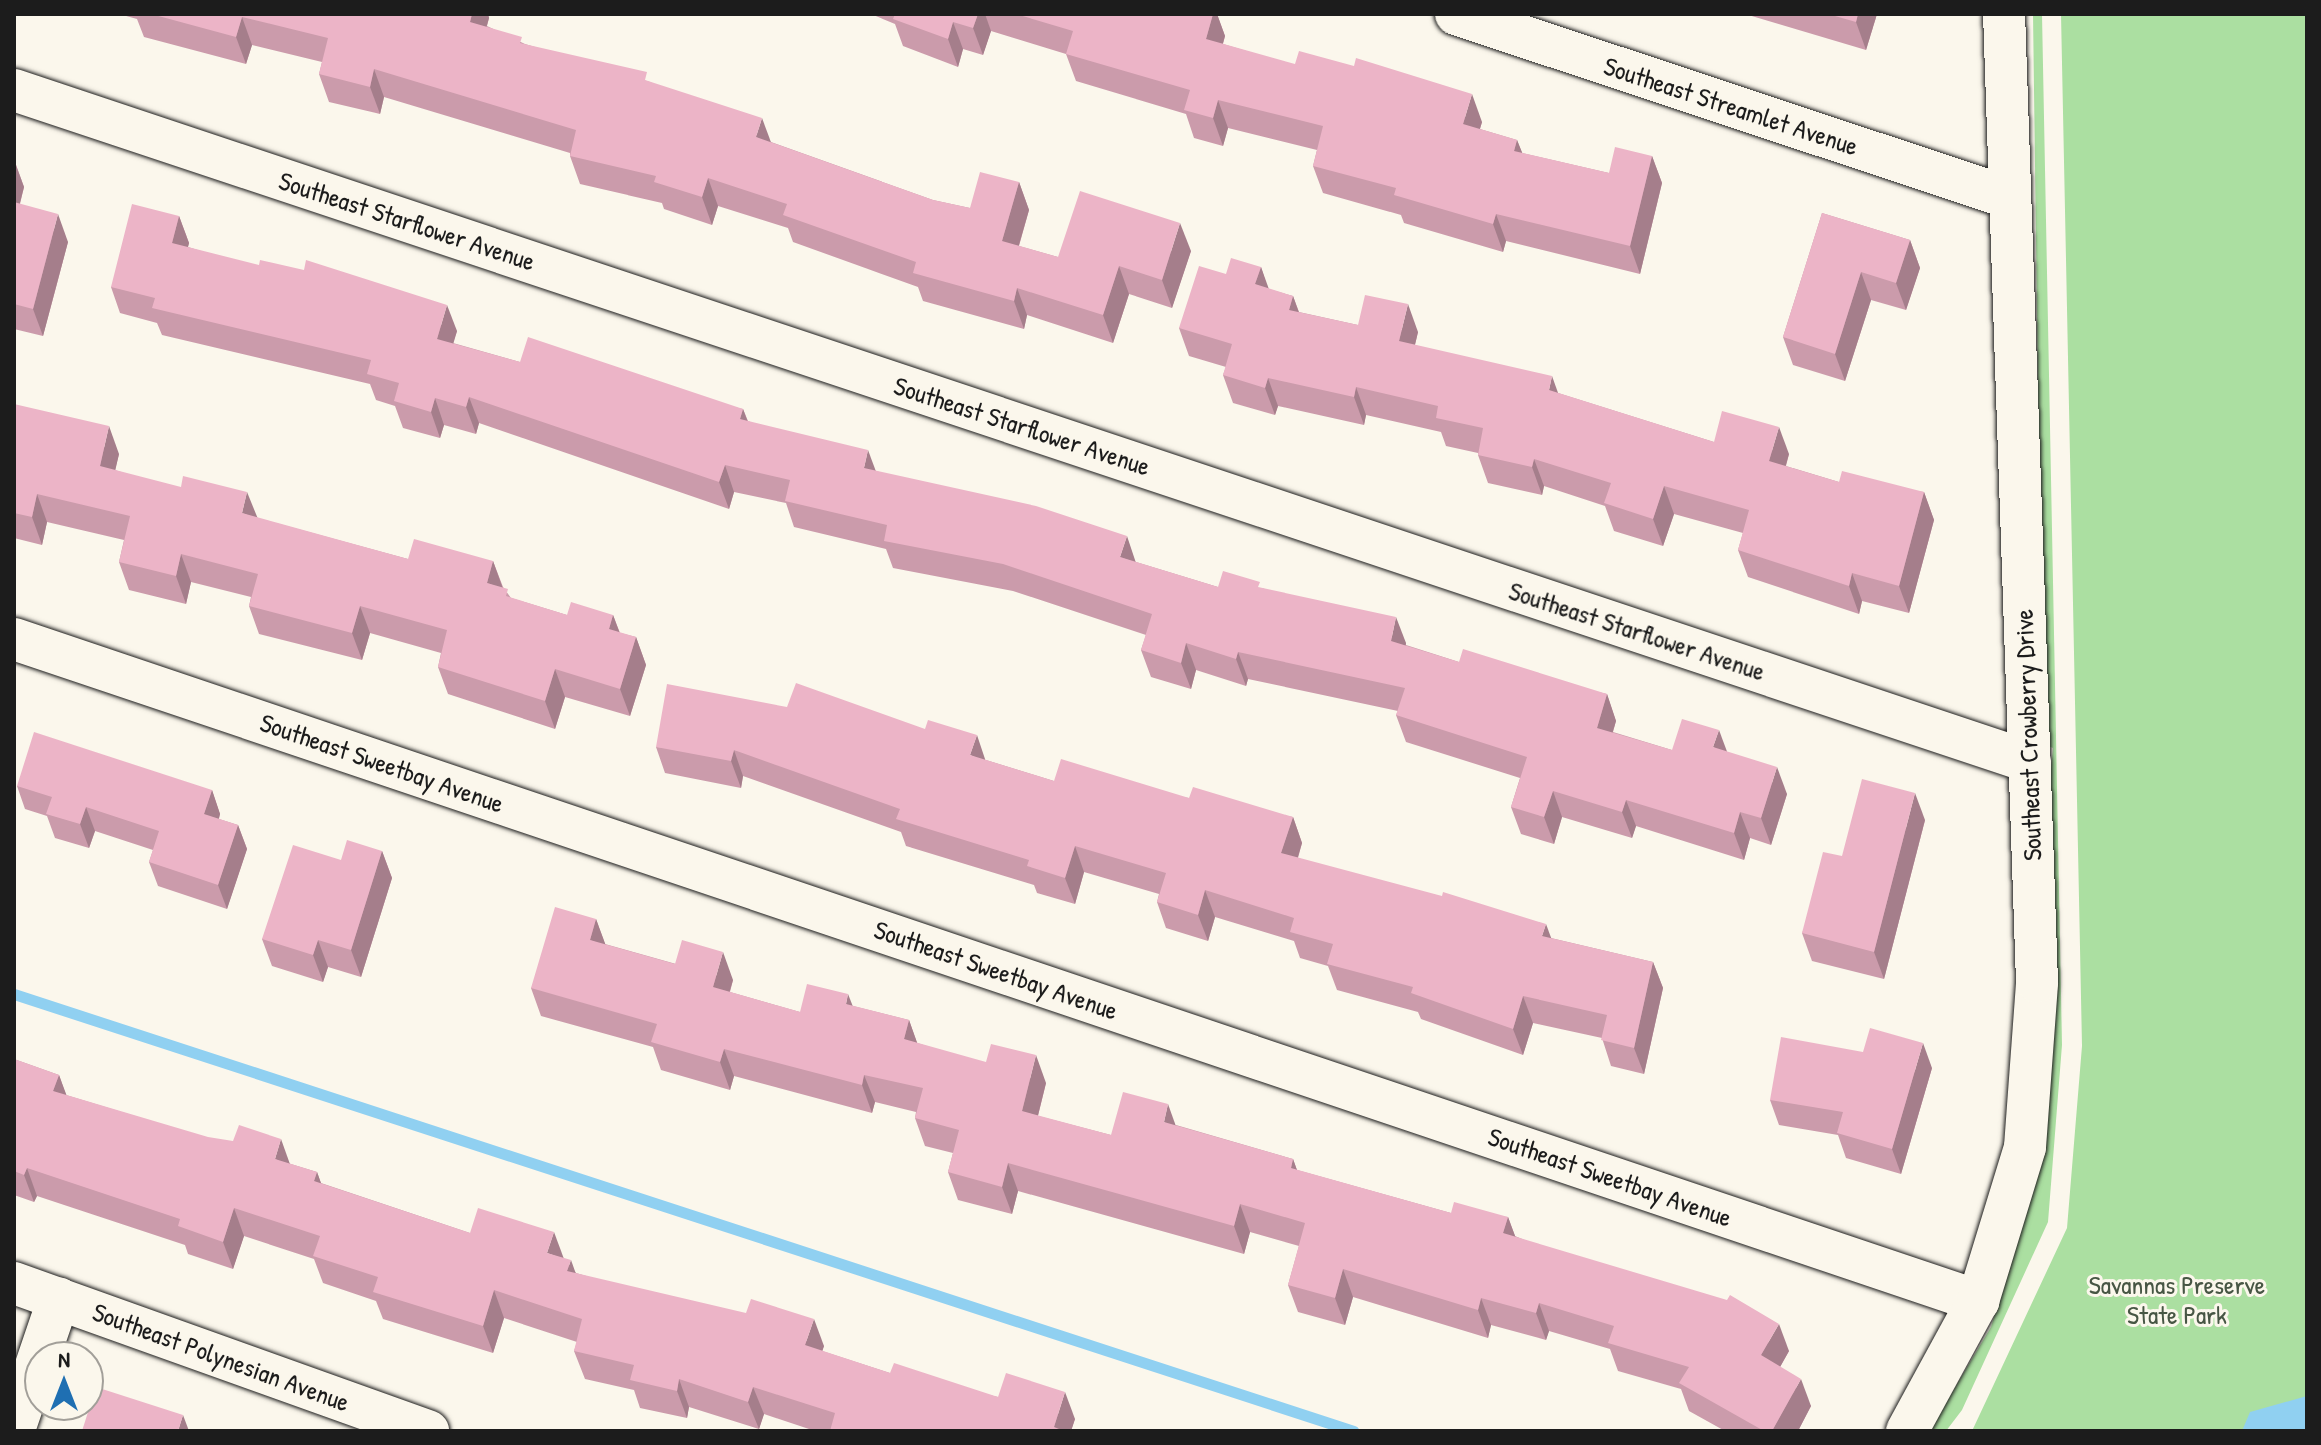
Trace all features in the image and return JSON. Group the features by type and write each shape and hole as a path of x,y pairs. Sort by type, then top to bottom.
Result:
{"street":[{"name":"Southeast Streamlet Avenue","path":"1456,14 2007,197"},
{"name":"Southeast Crowberry Drive","path":"1907,1431 1978,1301 2025,1147 2037,982 2007,197 2004,14"},
{"name":"Southeast Starflower Avenue","path":"14,90 2030,762"},
{"name":"Southeast Sweetbay Avenue","path":"14,639 1978,1301"},
{"name":"Southeast Polynesian Avenue","path":"14,1283 428,1431"},
{"path":"14,1430 59,1298"}],"green space":[{"path":"2033,14 2042,14 2062,1045 2048,1222 1962,1410 1946,1431 1929,1431 1991,1327 2002,1290 2053,748 2048,746 2040,538"},
{"name":"Savannas Preserve State Park","path":"2061,14 2307,14 2307,1431 1972,1431 2067,1228 2082,1046"}],"water":[{"path":"2307,1396 2307,1431 2242,1431 2250,1412"}],"building":[{"path":"151,14 472,14 470,22 522,37 520,43 647,72 645,80 762,118 756,137 933,200 970,208 980,172 1019,182 1002,241 1058,257 1080,191 1180,223 1162,280 1119,266 1103,315 1017,288 1014,301 913,273 916,262 783,215 787,204 708,178 702,197 654,182 656,176 570,156 576,130 374,69 370,87 319,74 328,38 242,17 236,37"},
{"path":"895,14 978,14 973,28 953,22 948,39 893,19"},
{"path":"1016,14 1213,14 1206,39 1295,64 1299,51 1354,66 1356,58 1472,94 1463,124 1517,140 1514,151 1609,173 1615,147 1652,156 1630,246 1496,214 1493,224 1394,195 1396,188 1313,166 1323,126 1218,100 1213,118 1184,110 1190,90 1066,54 1073,31"},
{"path":"1828,14 1858,14 1856,22"},
{"path":"14,202 58,214 33,309 14,304"},
{"path":"132,204 179,216 172,243 259,265 260,260 304,270 306,260 447,305 437,339 520,362 528,337 743,409 740,419 868,450 864,468 1036,506 1127,536 1120,557 1218,587 1223,571 1260,582 1258,587 1396,617 1391,641 1459,662 1463,649 1607,694 1597,728 1672,750 1682,719 1719,730 1713,747 1777,767 1761,818 1740,812 1734,833 1626,800 1622,812 1553,791 1544,817 1511,807 1527,757 1396,715 1405,688 1238,652 1236,659 1186,643 1181,663 1141,650 1152,614 1003,564 884,541 887,525 785,501 790,480 725,465 719,482 469,397 466,407 435,398 431,412 394,401 399,383 367,374 371,360 152,308 155,298 111,287"},
{"path":"1822,213 1910,240 1896,283 1861,272 1835,354 1783,337"},
{"path":"1231,258 1261,267 1255,284 1293,296 1289,310 1358,325 1365,295 1408,304 1399,341 1552,376 1549,390 1714,442 1722,411 1779,427 1769,461 1839,482 1842,471 1924,492 1899,586 1852,573 1849,586 1738,550 1749,510 1664,486 1653,519 1604,503 1611,483 1534,459 1532,467 1478,455 1483,428 1436,418 1438,406 1356,387 1354,397 1268,378 1265,388 1223,375 1232,344 1179,328 1199,266 1226,274"},
{"path":"14,404 109,426 100,466 181,487 183,476 247,492 242,513 408,559 414,539 493,561 487,583 508,589 506,596 567,615 571,602 613,615 609,629 636,637 620,689 555,669 545,701 438,667 447,630 360,606 352,633 249,606 258,574 181,554 176,576 119,562 130,516 37,494 32,517 14,513"},
{"path":"796,683 925,729 928,720 977,735 970,755 1054,781 1061,759 1189,798 1193,787 1293,817 1281,853 1442,896 1443,892 1546,924 1542,936 1653,962 1634,1048 1601,1040 1607,1015 1523,996 1513,1029 1411,993 1413,987 1327,964 1333,944 1290,932 1294,918 1205,890 1198,915 1157,902 1166,873 1075,846 1065,878 1027,866 1029,860 896,819 900,809 734,750 731,761 656,747 667,684 787,707"},
{"path":"34,732 212,790 204,814 238,825 218,885 149,862 159,831 86,807 80,824 46,814 52,797 17,786"},
{"path":"1862,779 1915,793 1874,952 1802,933 1823,852 1842,856"},
{"path":"347,840 382,851 351,950 318,940 313,955 262,939 293,845 341,860"},
{"path":"555,907 596,919 590,940 675,964 682,940 723,952 713,987 800,1012 807,984 848,994 846,1004 909,1020 904,1039 986,1062 991,1044 1036,1055 1022,1111 1111,1135 1123,1092 1168,1104 1164,1122 1293,1159 1291,1168 1451,1213 1454,1202 1508,1217 1503,1233 1727,1300 1730,1295 1779,1324 1761,1355 1801,1379 1772,1431 1764,1431 1679,1383 1689,1367 1608,1343 1614,1326 1539,1303 1536,1313 1481,1298 1478,1310 1343,1269 1335,1298 1288,1285 1305,1223 1240,1204 1234,1226 1008,1163 1002,1187 948,1172 959,1130 915,1118 923,1088 864,1075 862,1085 724,1049 720,1062 651,1042 657,1024 531,988"},
{"path":"1870,1028 1923,1043 1892,1149 1837,1133 1843,1112 1770,1100 1781,1037 1863,1052"},
{"path":"14,1059 59,1075 53,1091 208,1137 233,1141 239,1125 281,1139 275,1159 317,1172 314,1181 470,1233 478,1208 554,1232 547,1253 571,1260 567,1271 746,1313 751,1299 814,1319 805,1345 890,1373 894,1363 998,1397 1006,1373 1065,1392 1054,1427 1064,1431 830,1431 835,1413 753,1387 748,1402 679,1379 677,1391 630,1380 634,1365 574,1351 582,1319 494,1290 483,1326 373,1292 378,1277 313,1256 320,1236 234,1208 223,1242 178,1226 180,1219 27,1168 24,1175 14,1171"},
{"path":"104,1390 183,1415 178,1431 82,1431 85,1421 104,1421"}],"waterway":[{"path":"14,994 1353,1431"}]}
